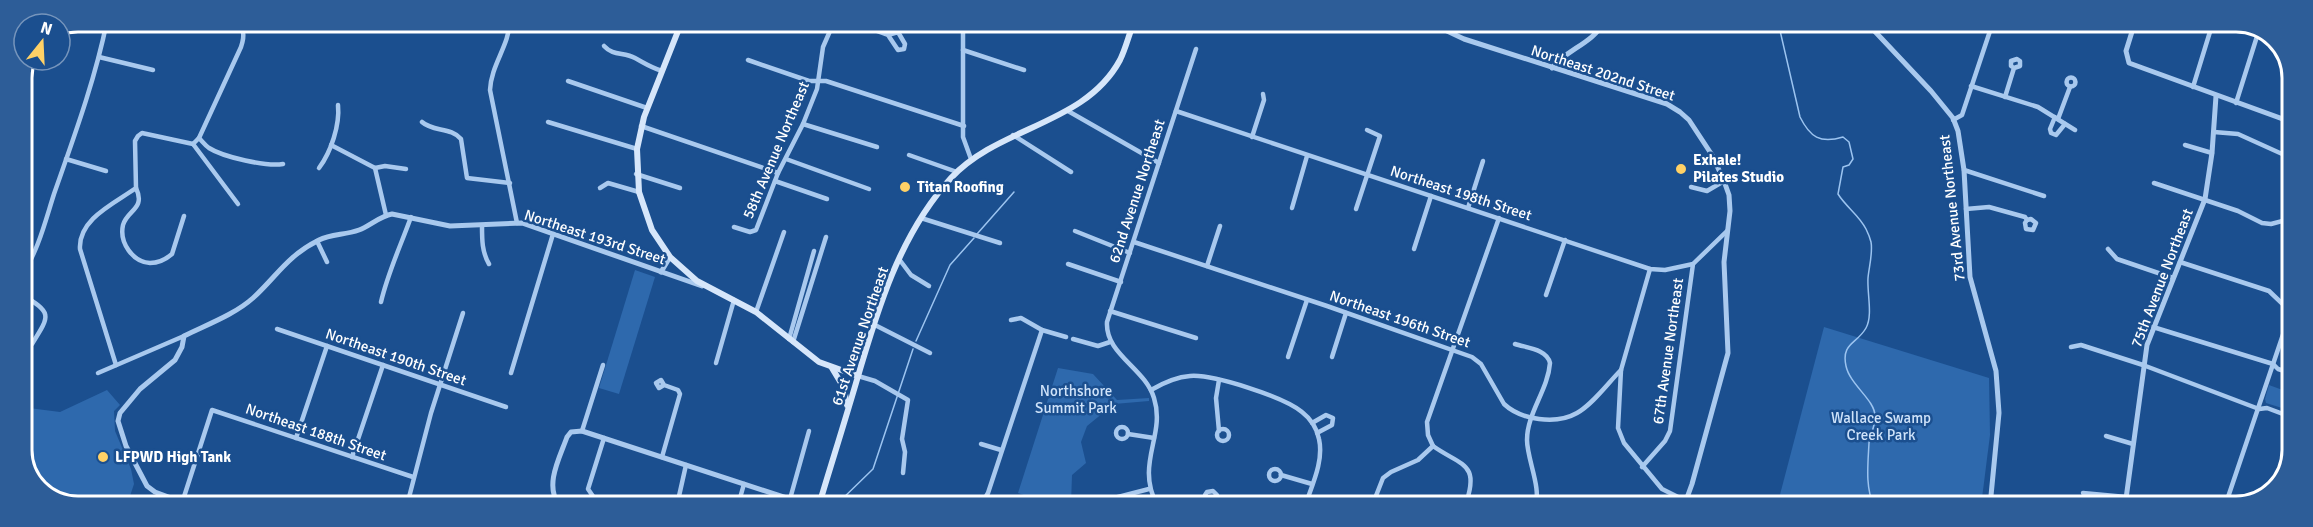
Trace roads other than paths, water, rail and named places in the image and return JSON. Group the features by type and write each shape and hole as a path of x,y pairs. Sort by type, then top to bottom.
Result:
{"main road":[{"path":"677,32 641,126 636,174 639,192 651,228 670,257 707,288"},
{"name":"61st Avenue Northeast","path":"822,496 873,324 899,259 927,207 971,159 1013,135 1068,111 1094,93 1119,61 1130,32"},
{"name":"Northeast 193rd Street","path":"707,288 756,312 813,358 858,376"},
{"path":"831,367 844,388 848,409"}],"street":[{"path":"32,258 99,57 105,32"},
{"path":"193,144 199,138 241,48 243,32"},
{"path":"508,32 507,41 494,69 490,90 517,223"},
{"name":"58th Avenue Northeast","path":"734,227 750,232 756,230 778,173 803,124 818,81 823,47 830,32"},
{"name":"58th Avenue Northeast","path":"880,32 888,35"},
{"path":"963,32 965,146 971,159"},
{"name":"Northeast 202nd Street","path":"1449,32 1552,68 1656,100 1680,112 1697,129 1724,181 1730,211 1724,262 1728,353 1687,496"},
{"path":"1552,68 1564,55 1589,40 1596,32"},
{"name":"73rd Avenue Northeast","path":"1875,32 1946,109 1958,131 1964,170 1970,277 1996,371 1999,413 1991,496"},
{"name":"73rd Avenue Northeast","path":"1953,120 1962,115 1990,32"},
{"path":"2132,32 2126,51 2128,60 2138,67 2281,118"},
{"path":"2193,87 2210,32"},
{"path":"2236,103 2257,37"},
{"path":"604,46 609,52 635,58 644,65 662,71"},
{"name":"62nd Avenue Northeast","path":"1110,342 1107,326 1110,311 1196,49"},
{"path":"963,50 1024,70"},
{"path":"99,57 153,70"},
{"path":"748,60 809,81 826,81 964,126"},
{"path":"2005,97 2014,68"},
{"path":"568,81 647,108"},
{"path":"1971,86 2038,107 2074,130"},
{"path":"2065,124 2056,135 2051,134 2050,129 2070,87"},
{"path":"1252,137 1264,100 1263,94"},
{"name":"75th Avenue Northeast","path":"2126,496 2143,365 2153,327 2205,199 2212,153 2216,96"},
{"path":"319,168 331,145 339,105"},
{"path":"1068,111 1159,163"},
{"name":"Northeast 198th Street","path":"1176,111 1650,269 1665,270 1693,264"},
{"path":"422,122 428,127 452,133 461,139 467,178 510,183"},
{"path":"548,122 637,149"},
{"path":"803,124 877,147"},
{"path":"641,126 778,173"},
{"path":"1356,209 1380,136 1368,130"},
{"path":"2214,132 2238,134 2281,154"},
{"path":"184,216 172,254 157,263 146,262 129,251 123,225 138,204 135,141 138,136 142,134 193,144 238,204"},
{"path":"1013,135 1071,172"},
{"path":"199,138 210,149 256,163 272,166 283,164"},
{"path":"331,145 375,168 385,166 406,169"},
{"path":"2185,146 2212,153"},
{"path":"909,155 957,172"},
{"path":"1292,208 1308,156"},
{"path":"66,159 106,171"},
{"path":"786,159 869,189"},
{"path":"1468,208 1483,161"},
{"path":"99,373 184,336 238,309 253,298 286,261 317,241 328,236 357,231 386,215 375,168"},
{"path":"1964,170 2044,196"},
{"path":"636,174 680,188"},
{"path":"775,181 827,199"},
{"path":"1691,187 1707,191 1724,181"},
{"path":"600,188 608,183 639,192"},
{"path":"2154,183 2238,211 2262,223 2271,225 2281,222"},
{"path":"116,365 80,242 82,234 93,219 136,188"},
{"path":"1414,249 1431,196"},
{"path":"1966,209 1999,208 2025,217 2027,220"},
{"name":"Northeast 193rd Street","path":"386,215 411,216 450,226 517,223 707,288"},
{"path":"381,302 386,281 411,216"},
{"path":"921,218 1000,243"},
{"path":"1468,496 1470,486 1468,471 1460,461 1433,446 1428,435 1427,422 1499,218"},
{"path":"483,226 482,242 485,258 489,264"},
{"path":"1207,266 1220,226"},
{"path":"1693,264 1727,230"},
{"path":"1075,231 1130,252"},
{"path":"756,312 784,232"},
{"path":"511,372 553,234"},
{"path":"791,340 826,237"},
{"path":"1546,295 1565,240"},
{"path":"317,241 327,262"},
{"name":"Northeast 196th Street","path":"1134,242 1472,357 1481,364 1504,404 1510,409 1532,417 1545,419 1576,414 1621,370"},
{"path":"2108,249 2117,260 2173,278"},
{"path":"791,340 814,251"},
{"path":"661,272 670,257"},
{"path":"899,259 911,275 928,286"},
{"path":"2180,262 2269,291 2282,303"},
{"path":"1068,264 1121,282"},
{"name":"67th Avenue Northeast","path":"1642,467 1665,441 1670,431 1693,264"},
{"path":"1650,269 1621,370 1618,428 1624,443 1642,467 1662,489 1674,496"},
{"path":"32,300 42,306 46,314 44,325 32,344"},
{"path":"716,363 734,300"},
{"path":"1288,357 1307,300"},
{"path":"1110,311 1196,338"},
{"path":"409,496 439,384 463,313"},
{"path":"1332,357 1346,313"},
{"path":"1011,320 1022,318 1042,330 1066,337"},
{"path":"873,324 930,353"},
{"path":"2153,327 2273,364 2282,370"},
{"name":"Northeast 190th Street","path":"277,329 506,407"},
{"path":"986,496 1042,330"},
{"path":"166,496 147,486 126,446 118,421 120,413 140,389 175,360 182,347 184,336"},
{"path":"1072,339 1098,346 1110,342 1139,372 1151,390 1157,412 1148,468 1149,489 1152,496"},
{"path":"2229,496 2282,339"},
{"path":"1515,344 1544,353 1549,357 1550,369 1532,417 1527,441 1536,496"},
{"path":"2071,347 2081,345 2143,365 2259,409 2267,408 2282,414"},
{"path":"296,438 327,346"},
{"path":"582,431 603,364"},
{"path":"352,457 383,365"},
{"path":"858,376 876,381 908,400 902,439 905,452 903,473"},
{"path":"1151,390 1173,380 1191,376 1219,380 1285,402 1300,410 1312,423 1317,433 1320,455 1308,496"},
{"path":"1219,380 1216,395 1219,431"},
{"path":"662,457 680,394 678,390 664,385"},
{"name":"Northeast 188th Street","path":"184,496 212,410 413,477"},
{"path":"1312,423 1326,415 1333,418 1332,425 1317,433"},
{"path":"555,496 553,492 554,474 567,437 571,432 582,431 781,496"},
{"path":"791,496 809,431"},
{"path":"1128,434 1154,438"},
{"path":"2106,436 2133,444"},
{"path":"593,496 588,489 604,438"},
{"path":"981,444 1001,450"},
{"path":"1376,496 1383,478 1418,460 1433,446"},
{"path":"679,496 686,465"},
{"path":"1281,475 1312,484"},
{"path":"741,496 744,484"},
{"path":"1123,496 1149,489"},
{"path":"2082,493 2115,496"}],"waterway":[{"path":"1780,32 1800,117 1804,124 1817,137 1828,140 1843,137 1849,142 1853,159 1849,165 1843,167 1838,194 1863,224 1871,242 1868,323 1848,348 1845,358 1848,373 1874,410 1874,426 1869,443 1870,496"},
{"path":"977,234 1014,192"},
{"path":"916,341 950,265 974,238"},
{"path":"845,496 873,469 913,349"}],"place":[{"name":"Exhale! Pilates Studio","path":"1681,169"},
{"name":"Titan Roofing","path":"905,187"},
{"name":"LFPWD High Tank","path":"103,457"}],"park label":[{"name":"Northshore Summit Park","path":"1076,400"},
{"name":"Wallace Swamp Creek Park","path":"1881,426"}]}
